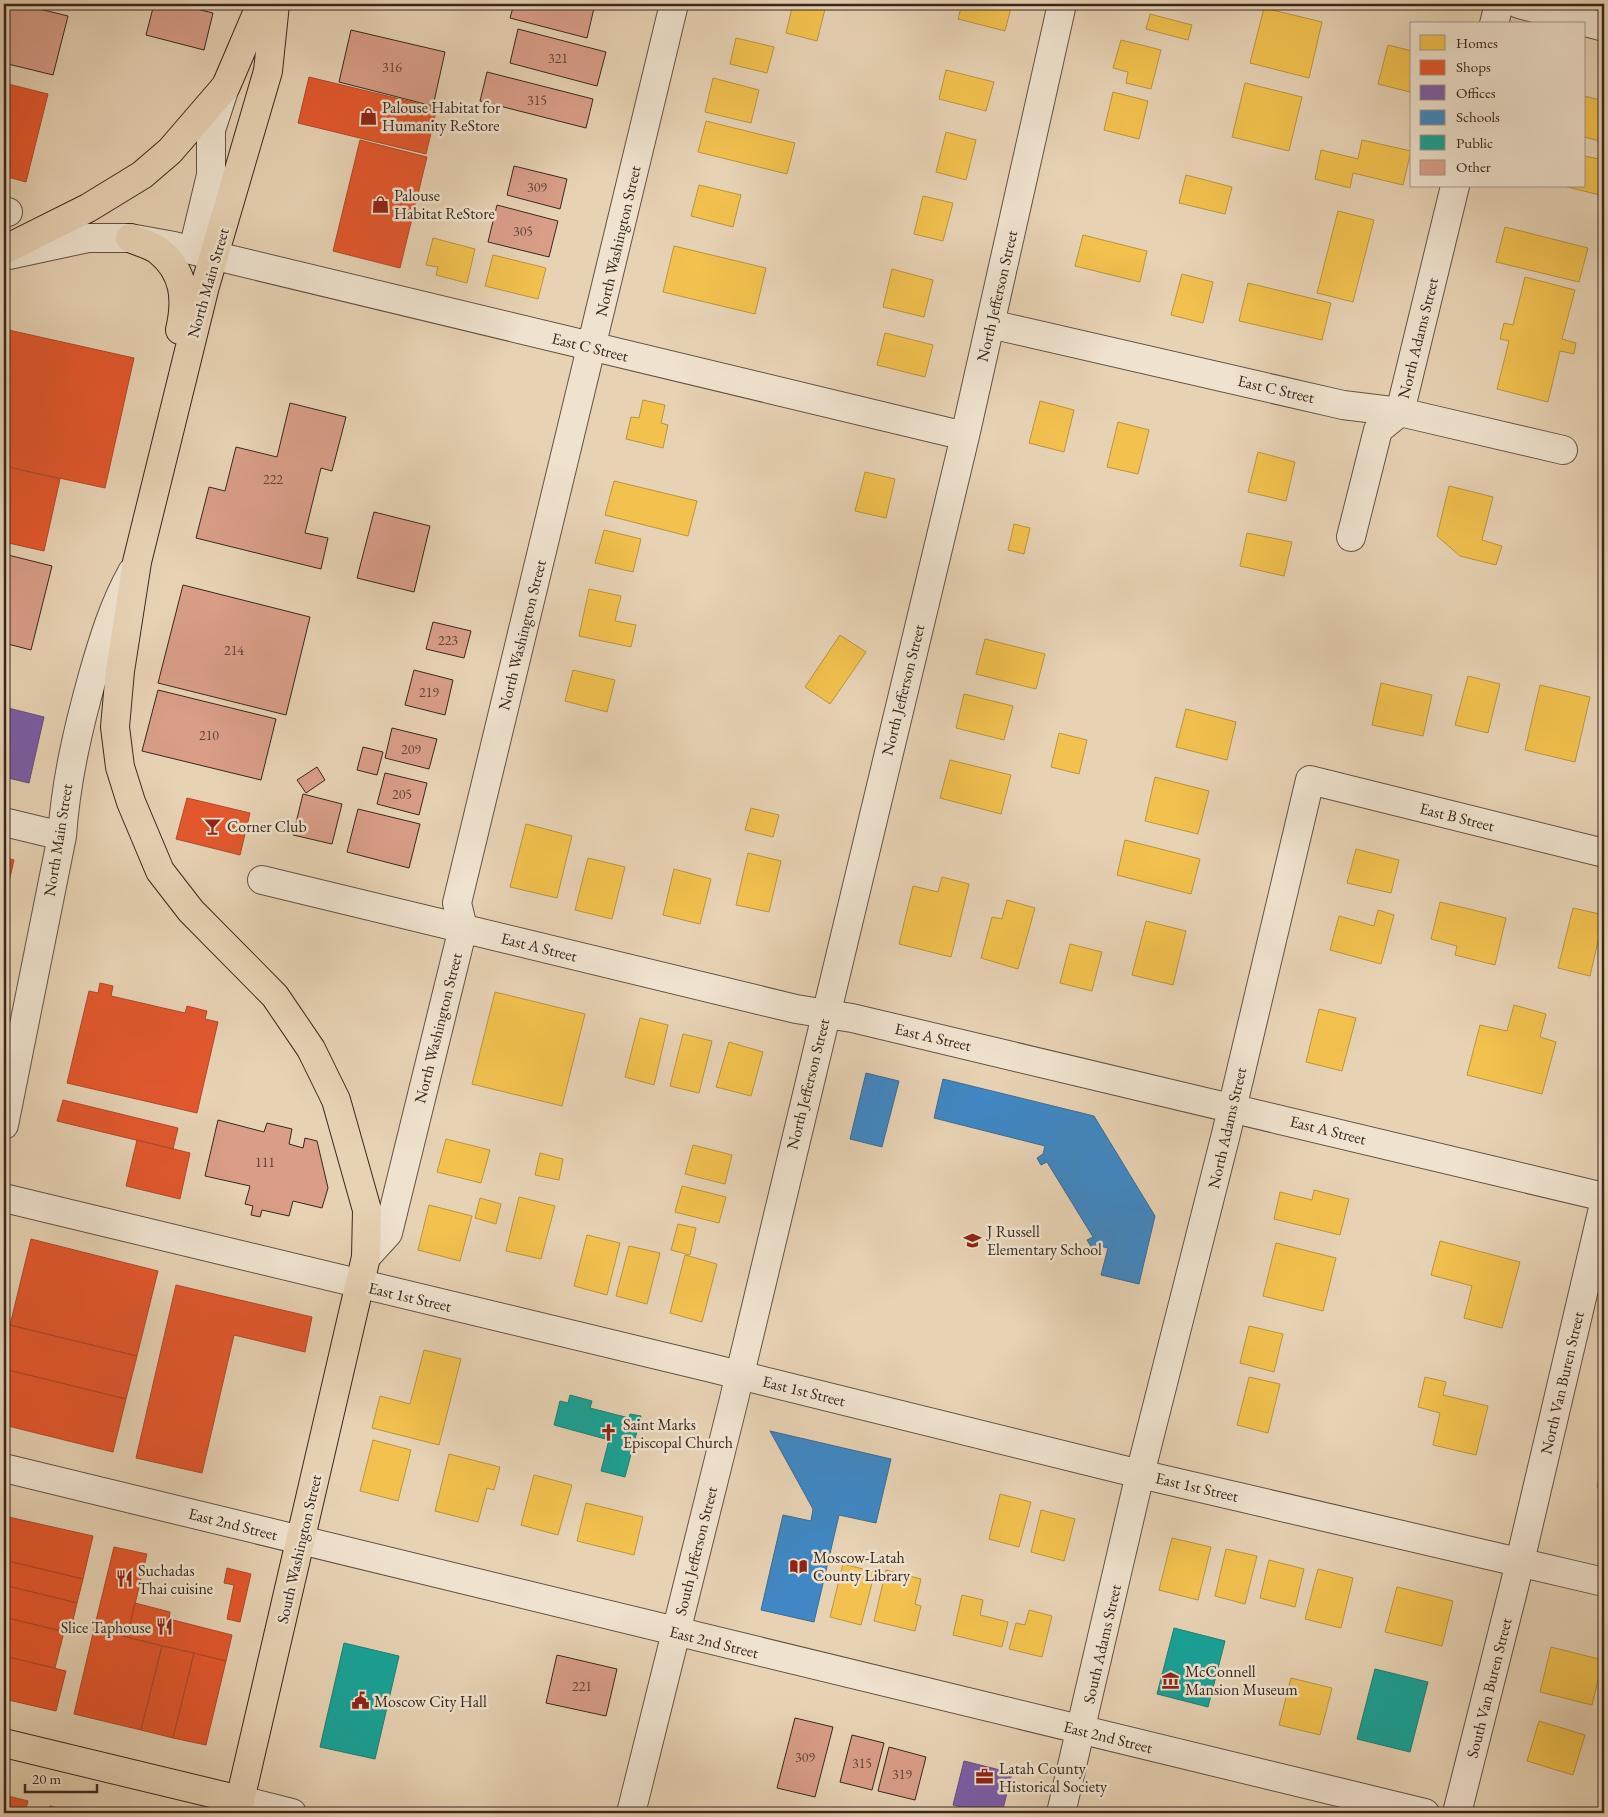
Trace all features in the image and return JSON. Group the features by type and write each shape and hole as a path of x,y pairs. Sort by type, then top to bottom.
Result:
{"main road":[{"name":"North Main Street","path":"4,250 88,208 142,175 181,141 226,86 261,4"},
{"name":"North Main Street","path":"275,4 268,71 204,253 175,402 137,562 120,671 115,727 120,767 130,802 160,871 190,911 275,996 311,1048 336,1100 367,1210 366,1257"},
{"path":"130,238 158,250 172,264 182,285 185,305 171,365 175,402"},
{"name":"South Washington Street","path":"238,1807 302,1541 366,1257"},
{"path":"4,1743 238,1807"}],"street":[{"name":"North Washington Street","path":"366,1257 388,1233 463,928 457,903 674,4"},
{"name":"North Jefferson Street","path":"739,1375 965,436 1062,4"},
{"path":"1494,22 1499,4"},
{"path":"1519,4 1604,26"},
{"name":"North Main Street","path":"204,253 211,175 211,130 226,86"},
{"name":"North Adams Street","path":"1351,537 1378,430 1400,412 1455,188"},
{"name":"East C Street","path":"4,256 88,238 130,238 204,253 592,348 965,436"},
{"name":"East C Street","path":"990,324 1342,405 1400,412 1563,450"},
{"name":"North Main Street","path":"4,1125 62,836 70,764 106,632 125,585 137,562"},
{"name":"North Adams Street","path":"1140,1474 1232,1107 1310,780"},
{"name":"East B Street","path":"1310,780 1604,853"},
{"path":"4,822 62,836"},
{"name":"East A Street","path":"262,880 796,1009 826,1012 1232,1107 1604,1197"},
{"name":"East 1st Street","path":"4,1198 739,1375 1140,1474 1604,1582"},
{"name":"North Van Buren Street","path":"1519,1562 1604,1204"},
{"name":"South Jefferson Street","path":"631,1813 739,1375"},
{"name":"East 2nd Street","path":"4,1468 1425,1813"},
{"name":"South Adams Street","path":"1061,1813 1140,1474"},
{"name":"South Van Buren Street","path":"1457,1813 1519,1562"},
{"path":"238,1807 292,1813"}],"building: Homes":[{"path":"793,4 825,9 817,41 786,33"},
{"path":"962,4 1012,4 1005,31 958,19"},
{"path":"1264,8 1322,22 1309,78 1250,63"},
{"path":"1150,14 1192,25 1188,40 1146,29"},
{"path":"736,38 774,47 767,73 730,64"},
{"path":"1121,40 1161,50 1151,89 1126,83 1128,72 1113,68"},
{"path":"1388,45 1410,50 1410,92 1378,84"},
{"path":"946,70 994,82 986,111 939,99"},
{"path":"713,78 759,90 751,123 705,112"},
{"path":"1245,83 1302,97 1289,151 1232,137"},
{"path":"1113,92 1148,101 1139,139 1104,130"},
{"path":"1586,96 1604,101 1604,142 1586,138"},
{"path":"706,121 795,143 787,174 698,152"},
{"path":"946,132 976,140 966,180 936,172"},
{"path":"1362,140 1410,151 1403,185 1353,173 1350,188 1315,179 1321,150 1358,159"},
{"path":"1586,156 1604,160 1604,179 1600,195 1571,188 1586,188"},
{"path":"1186,175 1232,187 1225,214 1179,203"},
{"path":"699,185 741,195 733,227 691,216"},
{"path":"923,196 953,203 943,241 914,234"},
{"path":"1338,211 1374,220 1353,302 1317,293"},
{"path":"1505,227 1588,248 1579,282 1496,262"},
{"path":"1083,235 1147,251 1140,282 1075,266"},
{"path":"433,238 475,249 467,283 436,275 438,267 426,265"},
{"path":"674,246 766,268 755,314 663,292"},
{"path":"493,255 546,268 538,299 485,286"},
{"path":"892,269 933,280 924,317 883,307"},
{"path":"1182,274 1213,282 1203,323 1171,315"},
{"path":"1525,277 1575,290 1562,339 1576,343 1574,354 1560,351 1548,402 1497,389 1509,341 1500,339 1504,323 1513,325"},
{"path":"1248,283 1331,303 1322,340 1239,321"},
{"path":"885,333 933,345 925,377 877,365"},
{"path":"643,400 665,405 661,423 668,425 663,448 626,439 631,417 639,418"},
{"path":"1040,401 1074,410 1064,452 1029,443"},
{"path":"1118,422 1149,430 1138,474 1107,467"},
{"path":"1258,452 1295,462 1286,501 1248,492"},
{"path":"865,472 895,479 886,518 855,511"},
{"path":"614,481 697,501 688,536 605,515"},
{"path":"1449,486 1493,497 1482,540 1502,546 1496,565 1460,556 1437,536"},
{"path":"1014,524 1030,528 1024,554 1008,550"},
{"path":"604,530 641,539 633,572 595,563"},
{"path":"1247,533 1292,542 1284,576 1240,566"},
{"path":"589,589 621,596 615,621 636,625 631,647 579,636"},
{"path":"840,635 866,652 830,704 805,687"},
{"path":"985,639 1045,654 1036,689 976,674"},
{"path":"573,670 615,680 607,712 565,701"},
{"path":"1468,676 1500,684 1488,733 1455,725"},
{"path":"1381,683 1432,695 1423,736 1372,725"},
{"path":"1540,685 1590,697 1575,762 1525,750"},
{"path":"964,694 1013,706 1004,740 956,728"},
{"path":"1186,709 1236,722 1227,760 1176,747"},
{"path":"1059,733 1087,740 1079,774 1051,767"},
{"path":"950,760 1011,775 1001,814 940,798"},
{"path":"1155,777 1209,791 1198,834 1145,821"},
{"path":"751,808 779,815 773,837 745,830"},
{"path":"526,824 572,836 557,898 510,887"},
{"path":"1125,840 1200,859 1191,894 1117,875"},
{"path":"1356,849 1399,860 1391,893 1347,883"},
{"path":"748,853 781,861 769,912 736,905"},
{"path":"588,858 625,867 612,919 575,910"},
{"path":"674,869 711,879 700,924 663,915"},
{"path":"942,877 969,884 951,957 899,944 913,886 938,892"},
{"path":"1007,900 1035,908 1018,969 981,958 992,917 1002,919"},
{"path":"1440,902 1506,918 1495,965 1455,955 1457,946 1431,939"},
{"path":"1573,908 1604,915 1590,976 1558,968"},
{"path":"1378,910 1394,915 1381,964 1330,950 1339,916 1374,926"},
{"path":"1146,921 1186,931 1173,985 1132,975"},
{"path":"1070,944 1102,952 1092,991 1060,983"},
{"path":"495,992 585,1014 562,1106 472,1084"},
{"path":"1514,1005 1546,1014 1540,1037 1556,1042 1542,1094 1467,1075 1480,1025 1507,1031"},
{"path":"1319,1009 1356,1018 1342,1071 1306,1062"},
{"path":"640,1018 668,1025 654,1085 625,1077"},
{"path":"683,1034 712,1041 699,1093 670,1086"},
{"path":"729,1042 763,1052 751,1096 716,1087"},
{"path":"446,1139 490,1150 481,1183 437,1172"},
{"path":"693,1145 732,1155 725,1184 685,1174"},
{"path":"540,1153 563,1159 559,1180 535,1175"},
{"path":"682,1186 726,1197 719,1223 675,1212"},
{"path":"1314,1190 1349,1199 1340,1235 1274,1219 1280,1192 1312,1200"},
{"path":"519,1197 555,1206 541,1259 506,1251"},
{"path":"480,1198 501,1204 496,1224 475,1218"},
{"path":"429,1205 472,1216 460,1261 418,1250"},
{"path":"678,1224 696,1228 690,1255 671,1250"},
{"path":"587,1235 620,1243 607,1295 574,1286"},
{"path":"1440,1241 1520,1262 1502,1328 1464,1318 1472,1286 1431,1275"},
{"path":"1276,1243 1336,1258 1323,1311 1263,1296"},
{"path":"629,1246 660,1253 647,1304 616,1296"},
{"path":"685,1255 717,1264 702,1322 670,1313"},
{"path":"1249,1326 1283,1334 1274,1372 1240,1363"},
{"path":"424,1350 461,1359 439,1445 372,1428 380,1396 410,1404"},
{"path":"1249,1377 1280,1384 1268,1433 1237,1425"},
{"path":"1425,1377 1446,1382 1443,1395 1488,1406 1476,1455 1433,1445 1440,1413 1418,1407"},
{"path":"373,1440 411,1450 398,1501 360,1491"},
{"path":"449,1454 500,1467 494,1490 487,1488 478,1522 435,1511"},
{"path":"1604,1457 1604,1488 1597,1487"},
{"path":"534,1475 572,1485 558,1535 521,1525"},
{"path":"1000,1494 1031,1502 1019,1547 989,1539"},
{"path":"586,1503 643,1517 634,1555 577,1541"},
{"path":"1041,1510 1075,1519 1064,1561 1031,1552"},
{"path":"1172,1538 1211,1547 1198,1600 1159,1590"},
{"path":"1226,1549 1257,1556 1245,1604 1215,1596"},
{"path":"1269,1560 1304,1569 1295,1607 1260,1598"},
{"path":"843,1564 875,1572 861,1625 830,1617"},
{"path":"1318,1569 1353,1578 1341,1628 1305,1619"},
{"path":"886,1570 921,1579 915,1604 921,1606 915,1631 874,1621"},
{"path":"1397,1587 1453,1601 1442,1646 1385,1632"},
{"path":"962,1595 983,1600 980,1615 1008,1622 1002,1647 953,1635"},
{"path":"1029,1610 1052,1616 1042,1657 1009,1649 1016,1623 1025,1625"},
{"path":"1551,1647 1603,1660 1592,1705 1540,1692"},
{"path":"1291,1678 1332,1688 1320,1735 1279,1725"},
{"path":"1539,1721 1585,1735 1573,1775 1527,1761"}],"building: Shops":[{"name":"Palouse Habitat for Humanity ReStore","path":"309,77 437,108 426,154 298,123"},
{"path":"4,83 48,94 26,182 4,176"},
{"name":"Palouse Habitat ReStore","path":"360,140 427,157 400,268 333,251"},
{"path":"4,329 134,358 105,488 4,466"},
{"path":"4,466 60,479 44,551 4,542"},
{"name":"Corner Club","path":"187,798 250,813 240,855 176,839"},
{"path":"4,857 14,860 4,904"},
{"path":"100,983 113,986 111,996 185,1013 187,1006 207,1011 205,1019 218,1022 197,1113 67,1083 89,991 98,993"},
{"path":"63,1100 178,1128 173,1149 57,1121"},
{"path":"137,1140 190,1153 180,1199 126,1186"},
{"path":"31,1239 158,1271 137,1356 10,1325"},
{"path":"176,1285 312,1317 305,1352 234,1335 202,1473 136,1458"},
{"path":"10,1325 137,1356 126,1399 4,1369 4,1351"},
{"path":"4,1369 126,1399 113,1452 4,1425"},
{"path":"4,1516 93,1536 83,1579 4,1560"},
{"name":"Suchadas Thai cuisine","path":"114,1547 147,1554 127,1637 94,1629"},
{"path":"4,1560 83,1579 77,1603 4,1585"},
{"path":"227,1568 251,1574 240,1622 227,1619 234,1585 224,1583"},
{"path":"4,1585 77,1603 70,1633 4,1617"},
{"name":"Slice Taphouse","path":"135,1603 170,1612 169,1619 232,1635 226,1661 127,1637"},
{"path":"4,1617 64,1632 55,1668 4,1656"},
{"path":"94,1629 162,1646 141,1730 74,1714"},
{"path":"162,1646 194,1653 173,1738 141,1730"},
{"path":"194,1653 226,1661 206,1745 173,1738"},
{"path":"4,1656 66,1671 56,1711 4,1699"},
{"path":"4,1795 28,1801 25,1813 4,1813"},
{"path":"50,1806 82,1813 43,1813"}],"building: Offices":[{"path":"4,707 44,717 29,783 4,777"},
{"path":"964,1761 1012,1773 1002,1813 987,1813 953,1805"}],"building: Schools":[{"path":"866,1073 899,1081 882,1147 850,1139"},
{"path":"943,1079 1094,1116 1155,1216 1139,1284 1101,1275 1108,1248 1100,1246 1093,1250 1087,1240 1093,1237 1047,1162 1041,1165 1037,1158 1043,1154 1045,1146 934,1118"},
{"name":"Moscow-Latah County Library","path":"770,1431 891,1459 876,1523 839,1515 814,1622 761,1610 783,1515 811,1521 813,1509"}],"building: Public":[{"name":"Saint Marks Episcopal Church","path":"570,1395 592,1401 590,1408 629,1418 630,1414 641,1416 625,1477 601,1471 609,1440 554,1425 560,1401 568,1403"},
{"path":"1174,1628 1225,1641 1208,1707 1157,1694"},
{"name":"Moscow City Hall","path":"344,1643 399,1656 375,1759 320,1747"},
{"path":"1375,1669 1428,1682 1410,1752 1357,1739"}],"building: Other":[{"path":"4,4 19,4 68,16 53,75 4,63"},
{"path":"154,4 176,4 213,13 204,50 146,35"},
{"path":"514,4 595,4 587,38 510,18"},
{"path":"518,29 606,52 597,86 510,63"},
{"path":"351,30 445,52 433,106 339,82"},
{"path":"487,72 593,99 586,128 480,101"},
{"path":"514,166 567,179 560,209 507,195"},
{"path":"497,205 558,221 549,257 488,242"},
{"path":"290,403 346,417 332,471 321,468 305,533 328,538 321,569 196,538 209,487 225,491 236,447 277,457"},
{"path":"374,512 430,526 414,592 357,578"},
{"path":"4,554 52,566 31,650 4,643"},
{"path":"183,585 310,617 286,715 158,683"},
{"path":"433,622 471,631 464,658 426,649"},
{"path":"414,670 453,680 445,715 405,705"},
{"path":"158,690 276,719 261,780 142,751"},
{"path":"392,728 437,739 429,769 385,758"},
{"path":"363,747 383,752 377,775 357,770"},
{"path":"317,767 325,780 306,793 297,780"},
{"path":"385,773 427,783 419,815 377,804"},
{"path":"303,794 342,804 332,844 293,835"},
{"path":"358,809 420,824 409,868 347,852"},
{"path":"218,1120 264,1132 267,1123 292,1129 289,1144 303,1148 305,1138 317,1141 328,1188 322,1208 293,1201 289,1216 262,1210 260,1217 251,1215 253,1206 245,1204 250,1186 205,1176"},
{"path":"557,1655 617,1669 606,1716 546,1703"},
{"path":"795,1718 833,1727 815,1797 777,1788"},
{"path":"852,1735 884,1743 872,1790 840,1782"},
{"path":"889,1747 926,1757 915,1800 878,1791"}],"place":[{"name":"Palouse Habitat for Humanity ReStore","path":"368,116"},
{"name":"Palouse Habitat ReStore","path":"380,204"},
{"name":"Corner Club","path":"213,826"},
{"name":"J Russell Elementary School","path":"973,1240"},
{"name":"Saint Marks Episcopal Church","path":"609,1433"},
{"name":"Moscow-Latah County Library","path":"799,1566"},
{"name":"Suchadas Thai cuisine","path":"124,1579"},
{"name":"Slice Taphouse","path":"165,1627"},
{"name":"McConnell Mansion Museum","path":"1171,1680"},
{"name":"Moscow City Hall","path":"360,1701"},
{"name":"Latah County Historical Society","path":"985,1777"}]}
